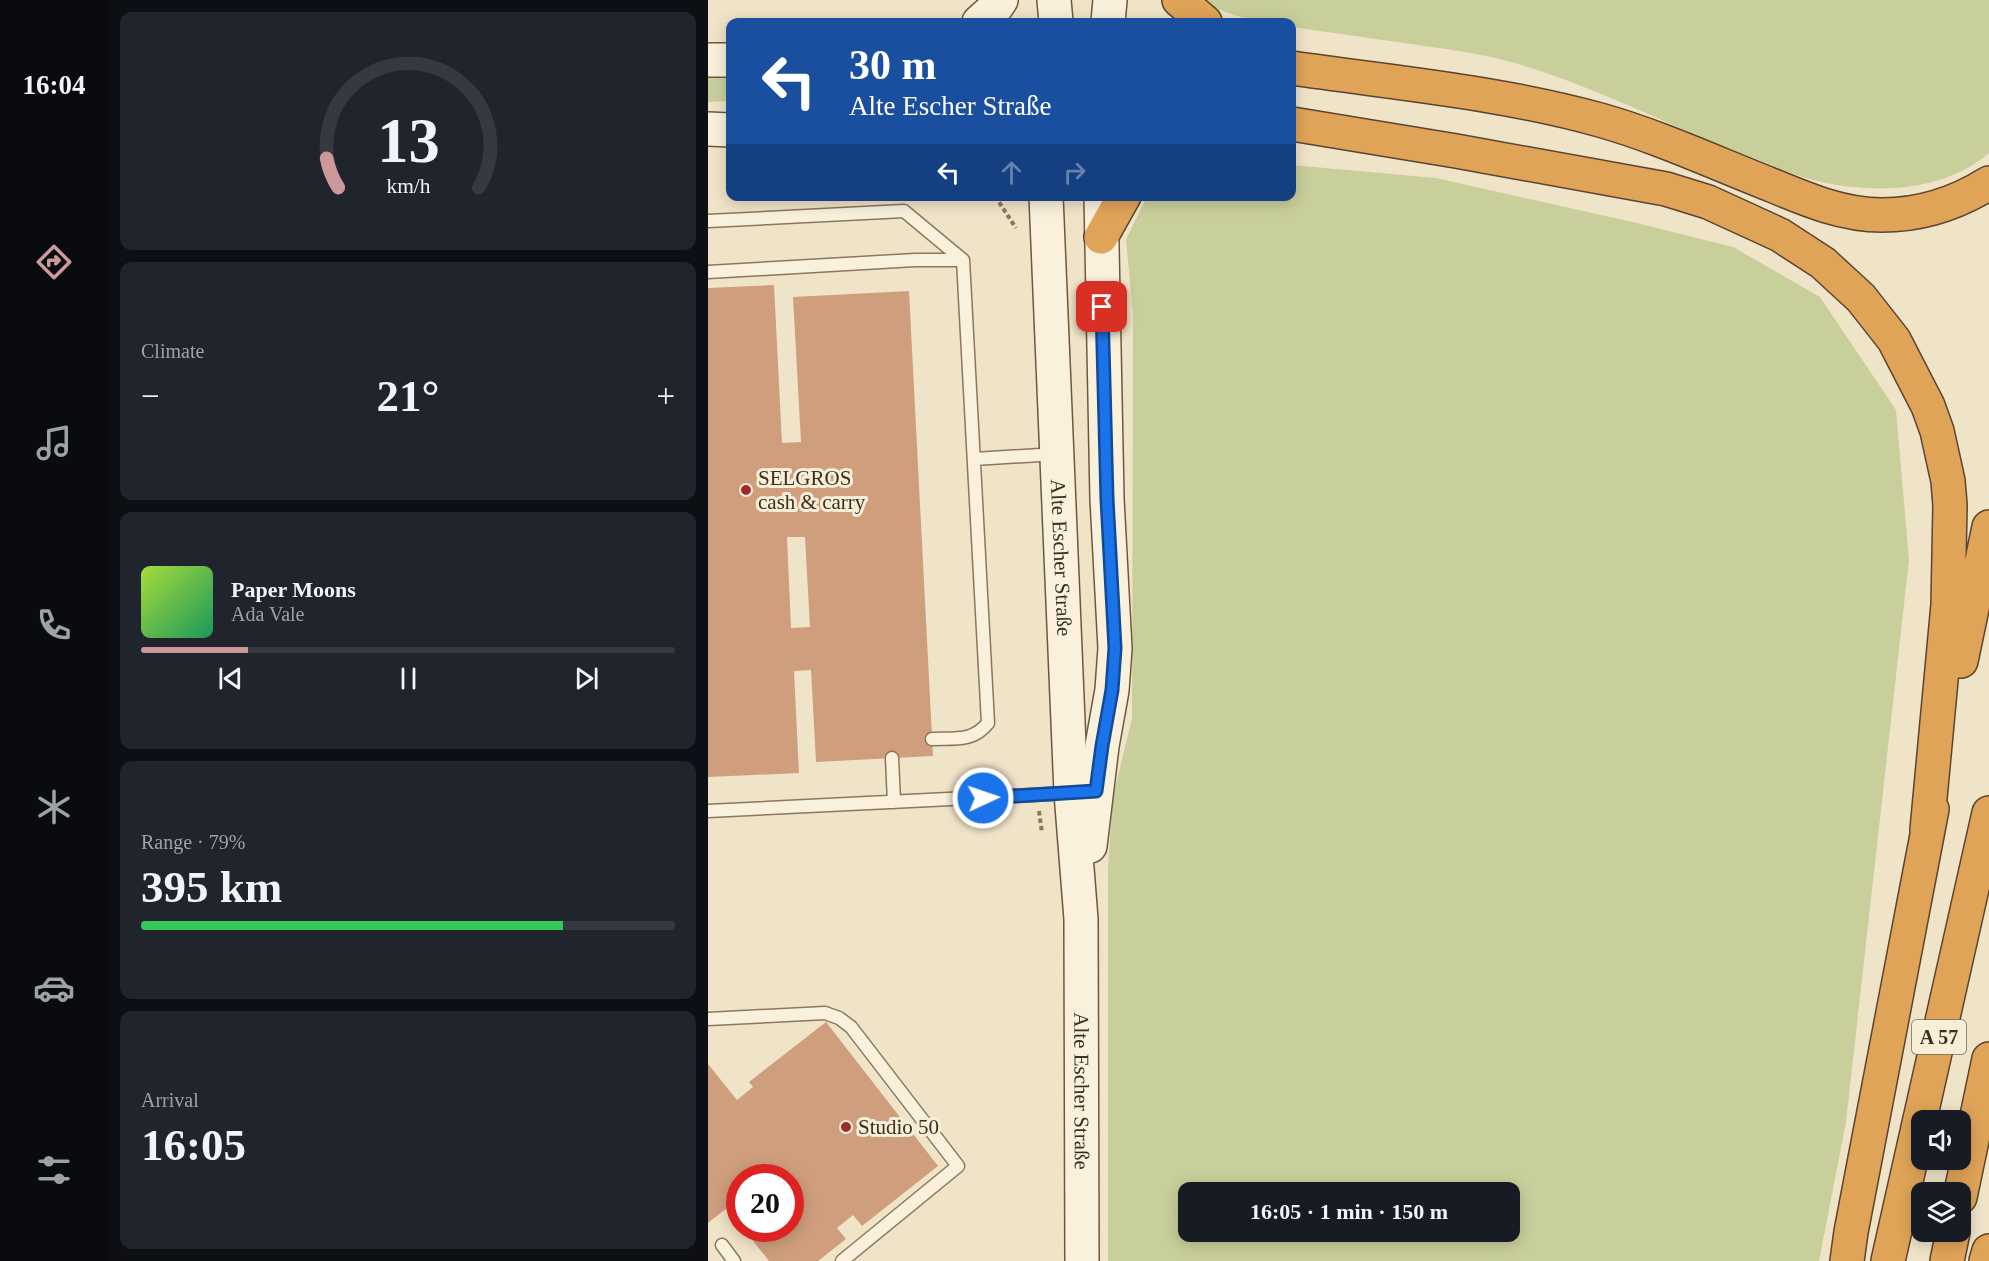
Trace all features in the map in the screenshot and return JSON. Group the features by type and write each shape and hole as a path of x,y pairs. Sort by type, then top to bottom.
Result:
{"highway":[{"path":"1179,0 1200,18"},
{"path":"1296,69 1498,97 1601,121 1655,139 1818,204 1854,212 1908,213 1948,205 1989,183"},
{"path":"1296,125 1666,189 1708,202 1780,235 1823,263 1861,298 1894,340 1923,396 1937,431 1948,481 1950,505 1948,605 1927,830"},
{"path":"1101,237 1121,201"},
{"path":"1847,1261 1927,830 1989,528"},
{"name":"A 57","path":"1888,1261 1989,813"},
{"name":"A 57","path":"1963,1182 1989,1059"},
{"path":"1947,1261 1951,1242"},
{"path":"1986,1261 1989,1251"}],"street":[{"path":"984,18 1001,0"},
{"path":"1054,0 1056,18"},
{"path":"1108,18 1110,0"},
{"path":"708,60 726,60"},
{"path":"708,129 726,130"},
{"path":"1024,201 1032,210 1048,252"},
{"name":"Alte Escher Straße","path":"1046,201 1058,454 1084,792 1081,919 1082,1261"},
{"name":"Alte Escher Straße","path":"1084,792 1102,746 1112,690 1115,648 1107,499 1101,201"}],"lane":[{"path":"708,221 904,211 963,260 988,723 980,733 969,737 932,739"},
{"path":"708,272 963,260"},
{"path":"974,459 1058,454"},
{"path":"892,758 894,802"},
{"path":"708,811 1084,792"},
{"path":"708,1019 825,1013 839,1018 851,1026 958,1166 842,1261"},
{"path":"722,1245 734,1261"}],"green space":[{"path":"1200,0 1989,0 1989,153 1971,166 1951,176 1909,187 1865,188 1821,182 1752,158 1583,86 1525,66 1458,51 1296,28 1296,18 1244,18"},
{"path":"726,73 726,101 708,102 708,74"},
{"path":"1296,165 1436,178 1733,247 1820,297 1896,410 1909,560 1846,1122 1819,1261 1108,1261 1108,869 1113,797 1132,718 1133,314 1126,239 1145,201 1296,201"}],"building":[{"path":"774,285 782,443 801,442 793,297 909,291 933,756 816,762 811,670 794,671 799,773 708,777 708,288","holes":["787,537 805,537 810,627 791,628"]},
{"name":"Studio 50","path":"826,1022 938,1166 862,1226 853,1215 837,1228 846,1239 818,1261 769,1261 754,1242 804,1242 804,1164 726,1164 726,1209 708,1223 708,1064 737,1100 753,1087 749,1082"}],"place":[{"name":"SELGROS cash & carry","path":"746,490"},
{"name":"Studio 50","path":"846,1127"}],"route":[{"path":"983,798 1096,791 1112,690 1115,648 1107,499 1102,307"}]}
